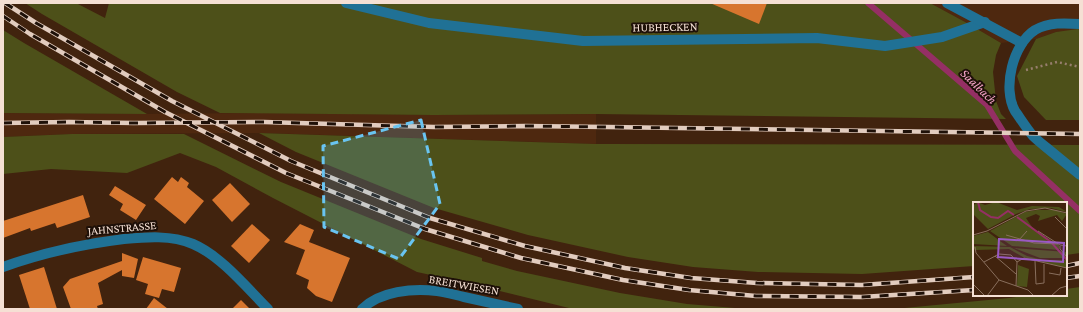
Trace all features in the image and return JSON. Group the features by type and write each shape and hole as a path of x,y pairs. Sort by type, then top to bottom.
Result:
{"street":[{"name":"HUBHECKEN","path":"346,3 428,23 583,41 817,38 885,46 942,37 985,22"},
{"path":"948,3 1022,43"},
{"path":"1080,24 1060,23 1048,25 1035,30 1022,43 1010,73 1011,99 1014,110 1032,135 1080,176"},
{"name":"JAHNSTRASSE","path":"3,267 18,261 61,249 98,242 154,237 174,238 193,244 212,254 268,309"},
{"name":"BREITWIESEN","path":"362,309 380,298 396,292 413,290 437,291 518,309"}],"path":[{"path":"1010,73 1057,62 1080,67"}],"highlighted area":[{"path":"421,120 440,204 399,259 324,227 323,146"}],"shaded area":[{"path":"930,3 1080,3 1080,30 1056,32 1036,39 1001,43"},
{"path":"3,113 263,113 434,115 596,114 596,144 264,133 72,134 3,137"}],"green space":[{"path":"25,3 76,3 105,18 109,3 930,3 1001,43 996,55 993,72 996,101 1001,114 1006,119 596,114 434,115 220,113 177,92"},
{"path":"3,30 24,43 147,114 3,113"},
{"path":"1080,30 1080,120 1046,120 1024,97 1017,76 1036,39 1056,32"},
{"path":"259,133 596,144 1080,145 1080,253 1067,255 1067,202 973,202 973,266 862,274 758,272 693,267 628,257 528,235 434,208 296,152"},
{"path":"72,134 184,134 281,182 421,239 482,258 482,261 517,271 620,293 687,304 747,309 573,309 417,272 216,167 180,153 127,173 51,169 3,174 3,137"},
{"path":"1080,287 1080,309 894,309 1022,296 1067,296 1067,289"}],"building":[{"path":"710,3 767,3 759,24"},
{"path":"172,177 178,182 181,177 189,183 187,187 204,201 185,224 154,199"},
{"path":"230,183 250,204 232,222 212,200"},
{"path":"115,186 146,205 136,220 120,210 123,204 109,195"},
{"path":"83,195 90,217 57,228 55,223 31,231 30,228 3,238 3,221"},
{"path":"252,224 270,240 249,263 231,246"},
{"path":"300,224 314,230 309,242 350,258 332,302 316,296 307,288 309,280 296,274 305,250 284,242"},
{"path":"122,253 138,259 134,278 122,276 122,270 98,283 103,304 97,306 98,309 71,309 63,287 70,279 122,261"},
{"path":"143,257 181,268 174,292 162,289 159,298 145,294 148,284 136,280"},
{"path":"44,267 57,309 30,309 19,275"},
{"path":"154,298 168,309 146,309"},
{"path":"241,300 250,309 232,309"}],"waterway":[{"name":"Saalbach","path":"868,3 987,105 1015,151 1080,211"}],"railway":[{"path":"5,3 36,23 172,101 291,161 430,218 525,246 625,268 691,278 757,283 862,285 973,277"},
{"path":"3,16 30,34 165,112 286,173 425,229 521,258 623,280 689,290 756,296 862,297 973,290"},
{"path":"3,123 264,122 434,127 525,126 1080,134"},
{"path":"1067,266 1080,263"},
{"path":"1067,278 1080,276"}]}
